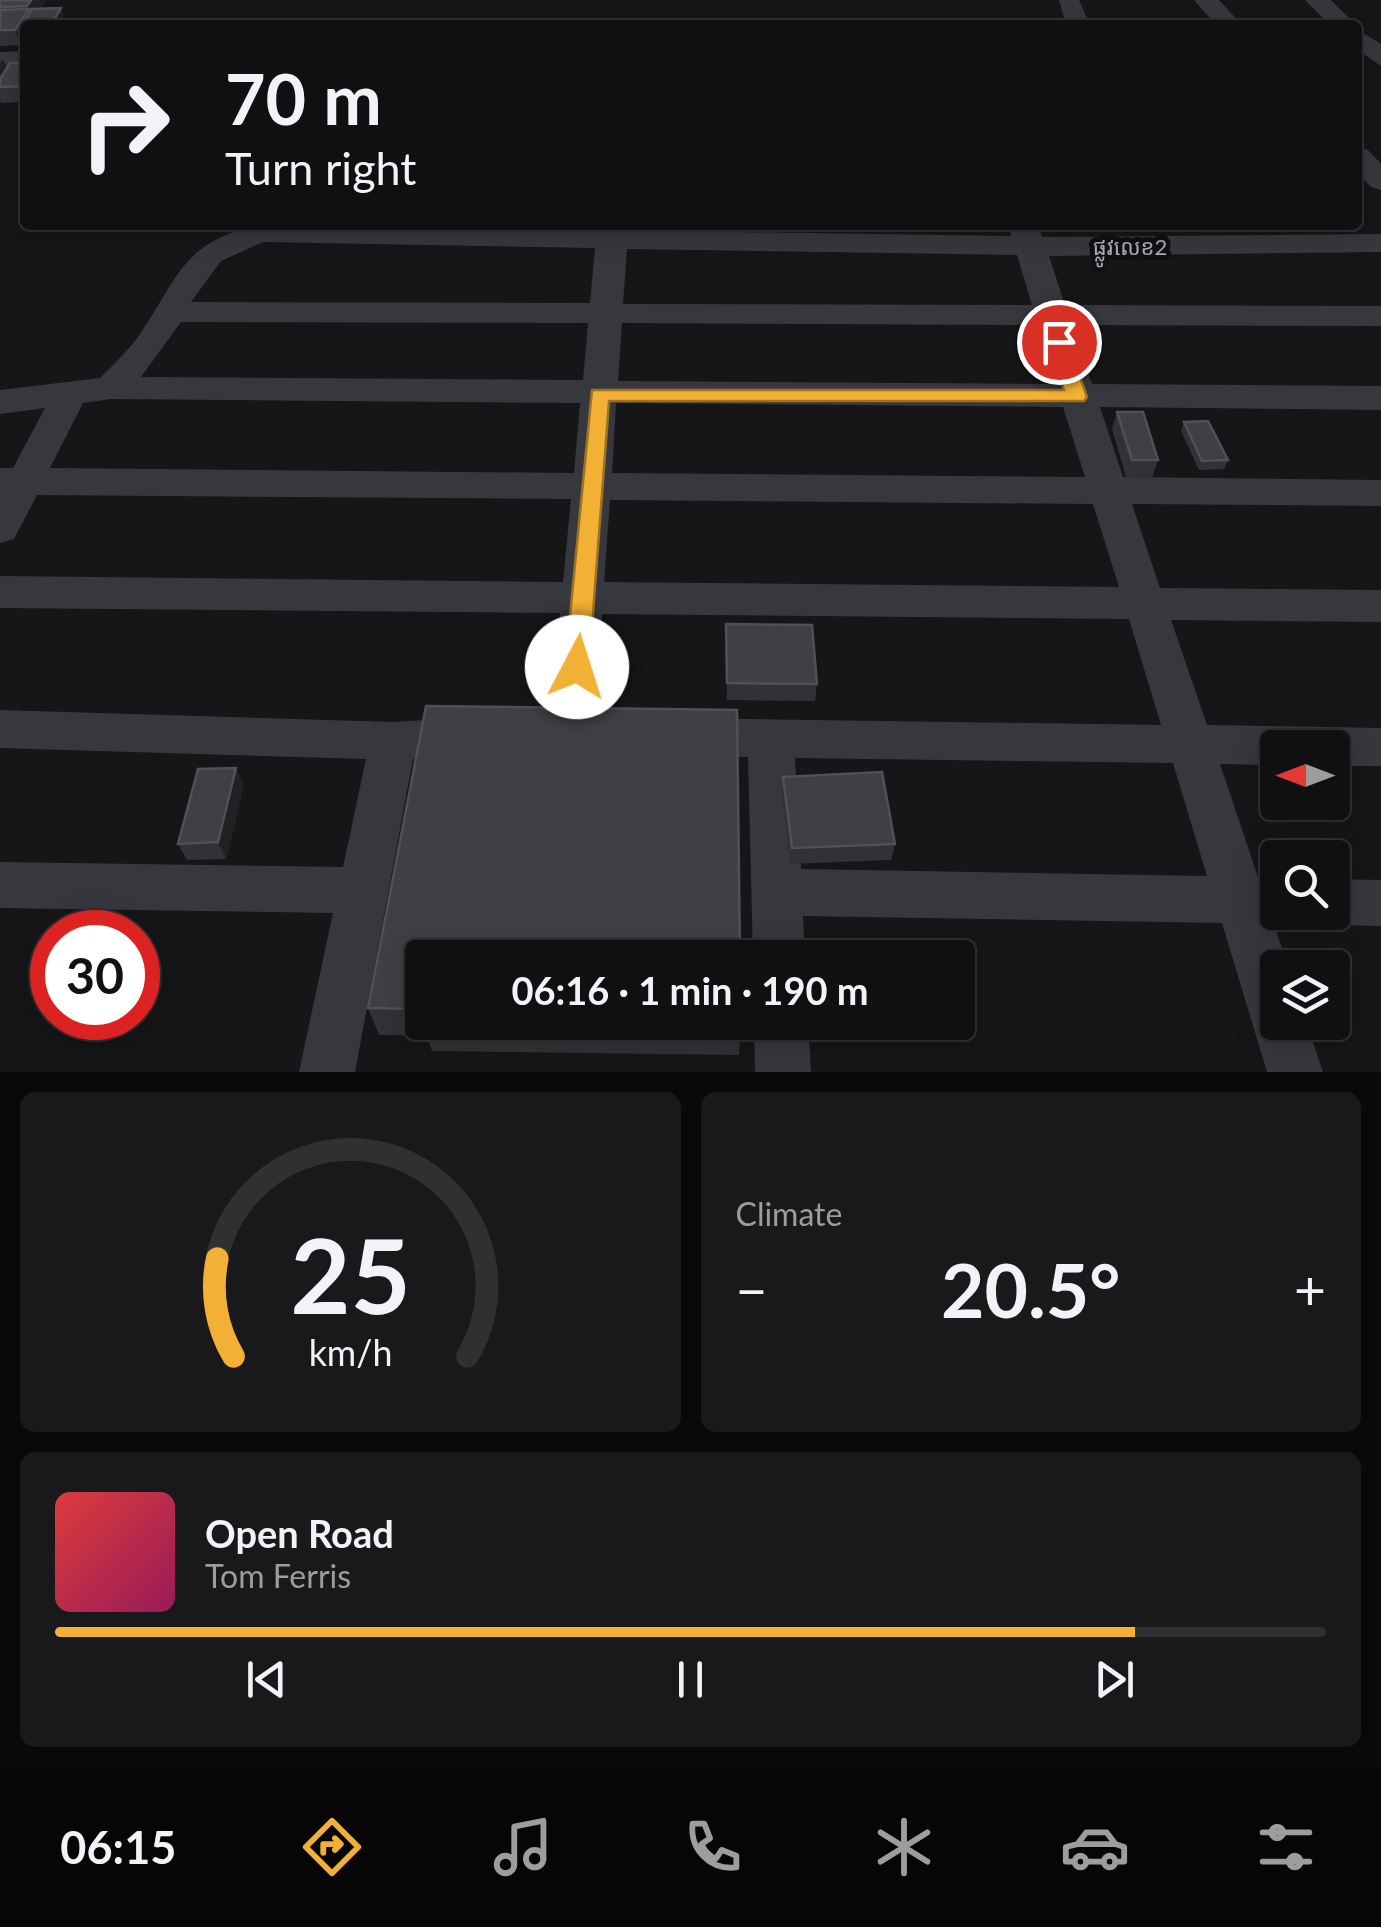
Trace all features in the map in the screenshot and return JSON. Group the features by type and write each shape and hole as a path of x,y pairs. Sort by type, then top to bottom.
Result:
{"street":[{"path":"1206,0 1225,20"},
{"path":"1317,0 1338,20"},
{"path":"1362,160 1381,181"},
{"name":"ផ្លូវលេខ2","path":"168,312 193,268 221,244 264,232 293,230"},
{"name":"ផ្លូវលេខ2","path":"345,230 612,237 1025,235 1381,244"},
{"path":"1025,235 1188,744 1258,901 1266,950"},
{"path":"576,736 582,598 612,237"},
{"path":"110,388 159,331 168,312 1381,316"},
{"path":"0,402 110,388 1381,398"},
{"path":"0,529 14,481 72,390"},
{"path":"14,481 1381,492"},
{"path":"0,592 1381,606"},
{"path":"0,729 393,741 576,736 1381,746"},
{"path":"771,738 778,940"},
{"path":"326,1072 393,741"},
{"path":"0,885 364,890"},
{"path":"776,892 1258,901"},
{"path":"1350,902 1381,903"},
{"path":"782,1040 783,1072"},
{"path":"1285,1040 1295,1072"}],"building":[{"path":"0,0 31,0 27,6 0,7"},
{"path":"61,8 54,20 25,20 32,9"},
{"path":"29,9 15,30 0,30 0,10"},
{"path":"10,63 20,63 20,86 0,87 0,79"},
{"path":"1117,412 1143,412 1158,460 1132,460"},
{"path":"1208,421 1228,460 1202,461 1184,422"},
{"path":"726,624 812,625 817,684 727,683"},
{"path":"426,706 737,710 740,940 405,940 405,1009 368,1008"},
{"path":"236,768 218,842 178,844 198,769"},
{"path":"882,772 895,844 792,848 783,777"}],"route":[{"path":"577,667 600,394 1076,397 1059,342"}]}
